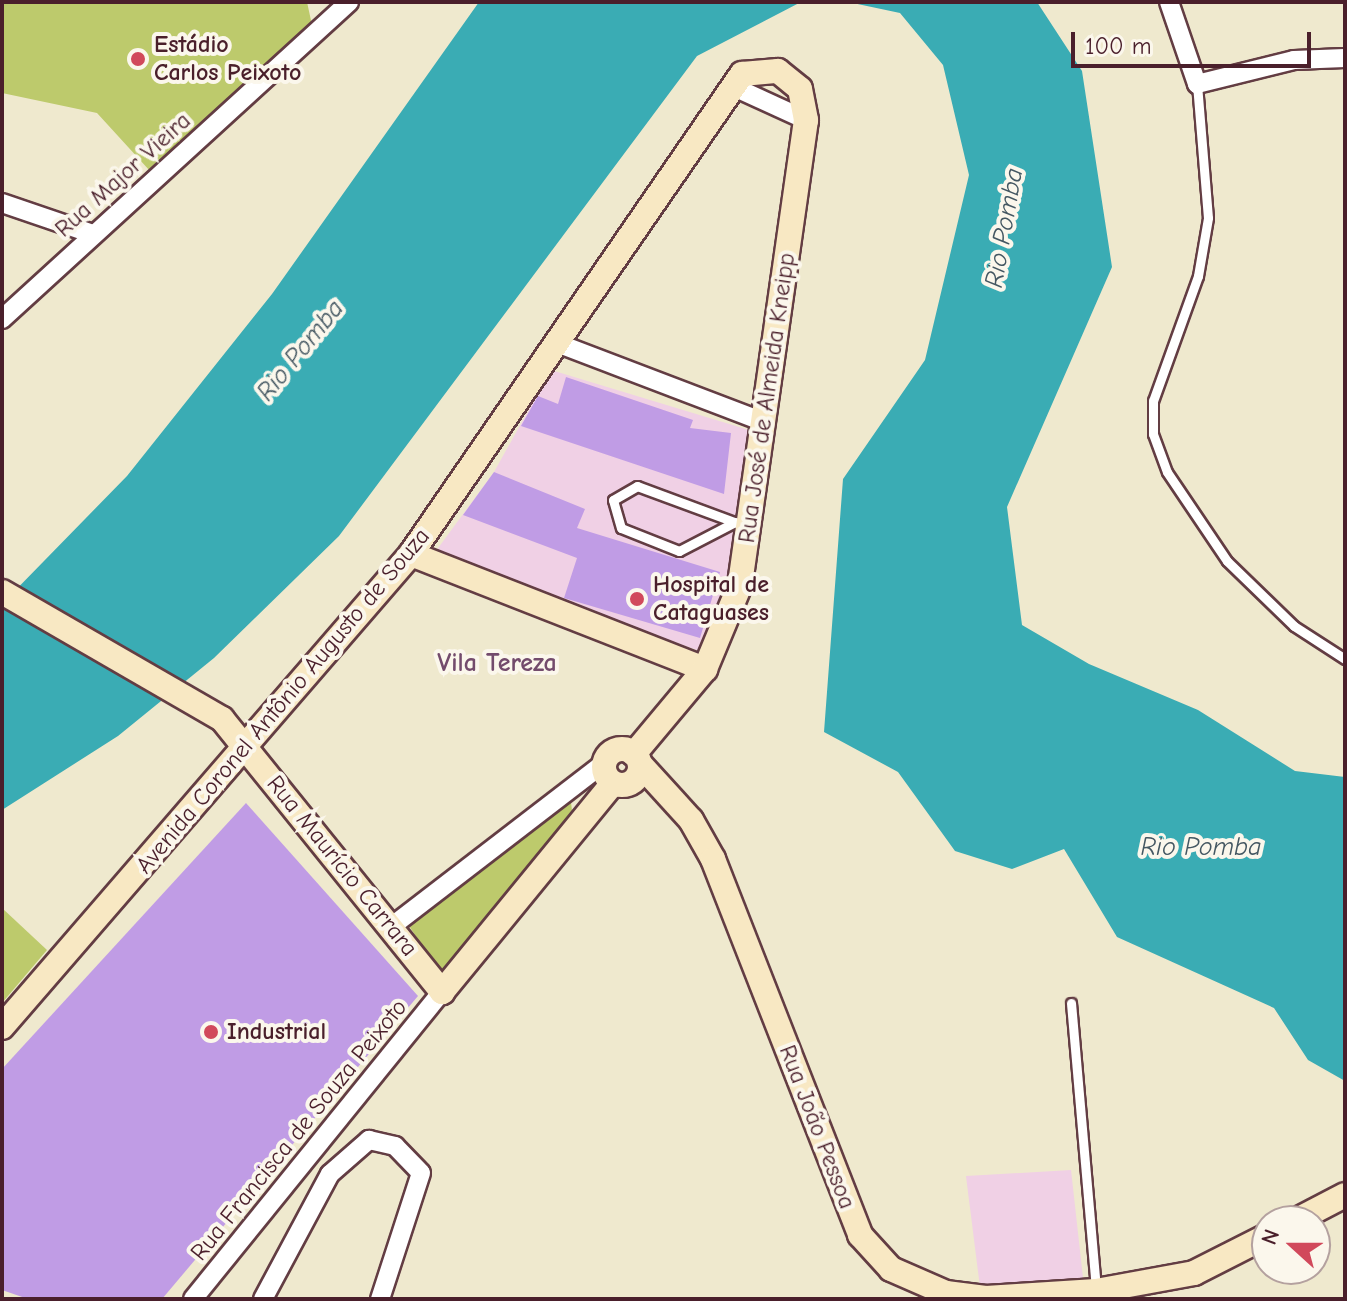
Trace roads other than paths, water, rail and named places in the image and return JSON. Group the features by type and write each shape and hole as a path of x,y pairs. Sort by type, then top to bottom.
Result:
{"street":[{"path":"1169,2 1197,84 1294,60 1345,58"},
{"name":"Rua Major Vieira","path":"3,316 342,5"},
{"name":"Avenida Coronel Antônio Augusto de Souza","path":"2,1027 411,554 734,87 751,70 778,71"},
{"name":"Rua José de Almeida Kneipp","path":"442,992 705,669 740,585 742,524 764,422 806,120 800,89 778,71"},
{"path":"734,87 806,120"},
{"path":"2,203 93,234"},
{"path":"557,343 764,422"},
{"path":"411,554 705,669"},
{"name":"Rua Maurício Carrara","path":"2,592 207,707 247,747 442,992"},
{"path":"391,927 624,769"},
{"name":"Rua João Pessoa","path":"624,769 664,790 713,859 815,1130 874,1253 913,1282 946,1293 986,1298 1096,1291 1194,1273 1251,1244"},
{"name":"Rua Francisca de Souza Peixoto","path":"193,1299 442,992"},
{"path":"263,1299 330,1174 354,1148 384,1142 417,1161 421,1187 380,1299"},
{"path":"1326,1205 1345,1195"}],"lane":[{"path":"1197,84 1208,218 1198,276 1153,401 1153,434 1167,472 1227,561 1294,626 1345,659"},
{"path":"637,486 742,524 679,551 621,528 613,500 637,486"},
{"path":"1071,1003 1096,1291"}],"water":[{"name":"Rio Pomba","path":"479,2 801,2 697,56 339,536 214,658 118,736 2,810 2,604 127,476 272,294"},
{"name":"Rio Pomba","path":"848,2 1037,2 1082,71 1112,267 1007,507 1022,625 1089,664 1198,710 1295,771 1345,777 1345,1081 1308,1060 1274,1008 1117,937 1064,849 1012,869 955,851 898,772 824,732 843,479 925,360 969,175 943,65 900,13"}],"place":[{"name":"Estádio Carlos Peixoto","path":"138,59"},
{"name":"Hospital de Cataguases","path":"637,599"},
{"name":"Industrial","path":"211,1032"}],"district":[{"name":"Vila Tereza","path":"497,664"}]}
